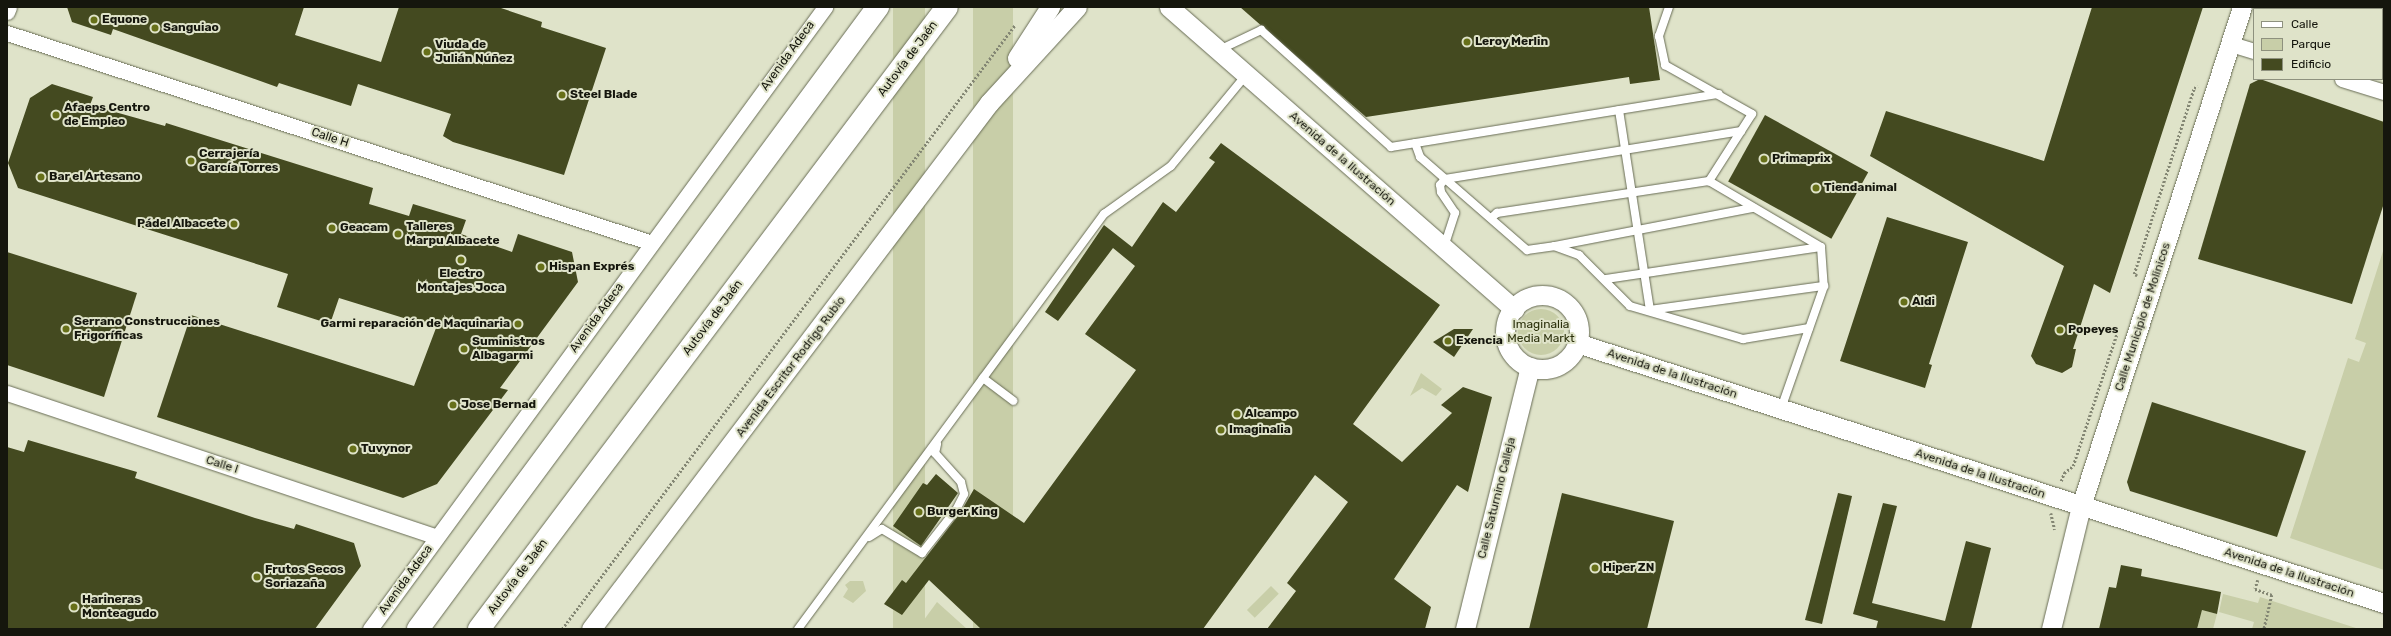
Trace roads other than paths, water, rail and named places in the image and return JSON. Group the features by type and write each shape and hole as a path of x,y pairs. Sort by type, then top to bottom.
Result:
{"highway":[{"path":"418,629 878,7"},
{"name":"Autovía de Jaén","path":"479,629 947,7"}],"street":[{"path":"7,12 8,7"},
{"name":"Avenida Adeca","path":"370,629 824,7"},
{"name":"Avenida Escritor Rodrigo Rubio","path":"591,629 988,103 1050,7"},
{"name":"Avenida Escritor Rodrigo Rubio","path":"988,103 1077,7"},
{"name":"Calle Municipio de Molinicos","path":"2052,629 2081,506 2242,7"},
{"name":"Avenida de la Ilustración","path":"1168,8 1514,308"},
{"name":"Calle H","path":"7,33 652,243"},
{"path":"2231,44 2253,51"},
{"path":"2345,80 2384,92"},
{"path":"1539,295 1554,297 1573,313 1578,328 1577,343 1564,362 1553,368 1530,367 1513,356 1508,347 1505,327 1514,308 1525,299 1539,295"},
{"name":"Avenida de la Ilustración","path":"1577,343 2384,604"},
{"name":"Calle Saturnino Calleja","path":"1465,629 1530,367"},
{"name":"Calle I","path":"7,394 437,537"}],"lane":[{"path":"1669,7 1659,36 1665,65 1719,94 1752,114 1709,181"},
{"path":"1218,50 1261,30 1391,147 1719,94"},
{"path":"798,629 1104,214 1171,166 1246,75"},
{"path":"1619,110 1650,310"},
{"path":"1444,248 1455,213 1441,192 1440,185 1445,179 1626,152 1741,131"},
{"path":"1415,143 1420,157 1527,250 1638,232 1753,208"},
{"path":"1491,218 1496,213 1709,181 1821,247"},
{"path":"1554,246 1579,255 1606,279 1616,295 1630,306 1650,310 1743,339 1809,328"},
{"path":"1606,279 1821,247"},
{"path":"1782,409 1824,286 1821,247"},
{"path":"1650,310 1824,286"},
{"path":"983,378 1013,401"},
{"path":"862,543 882,528 922,553 956,510 964,494 961,482 935,453 939,437"}],"place":[{"name":"Equone","path":"94,20"},
{"name":"Sanguiao","path":"155,28"},
{"name":"Leroy Merlin","path":"1467,42"},
{"name":"Viuda de Julián Núñez","path":"427,52"},
{"name":"Steel Blade","path":"562,95"},
{"name":"Afaeps Centro de Empleo","path":"56,115"},
{"name":"Primaprix","path":"1764,159"},
{"name":"Cerrajería García Torres","path":"191,161"},
{"name":"Bar el Artesano","path":"41,177"},
{"name":"Tiendanimal","path":"1816,188"},
{"name":"Pádel Albacete","path":"234,224"},
{"name":"Geacam","path":"332,228"},
{"name":"Talleres Marpu Albacete","path":"398,234"},
{"name":"Electro Montajes Joca","path":"461,260"},
{"name":"Hispan Exprés","path":"541,267"},
{"name":"Aldi","path":"1904,302"},
{"name":"Garmi reparación de Maquinaria","path":"518,324"},
{"name":"Serrano Construcciones Frigoríficas","path":"66,329"},
{"name":"Popeyes","path":"2060,330"},
{"name":"Exencia","path":"1448,341"},
{"name":"Suministros Albagarmi","path":"464,349"},
{"name":"Jose Bernad","path":"453,405"},
{"name":"Alcampo","path":"1237,414"},
{"name":"Imaginalia","path":"1221,430"},
{"name":"Tuvynor","path":"353,449"},
{"name":"Burger King","path":"919,512"},
{"name":"Hiper ZN","path":"1595,568"},
{"name":"Frutos Secos Soriazaña","path":"257,577"},
{"name":"Harineras Monteagudo","path":"74,607"}],"park label":[{"name":"Imaginalia Media Markt","path":"1541,332"}]}
